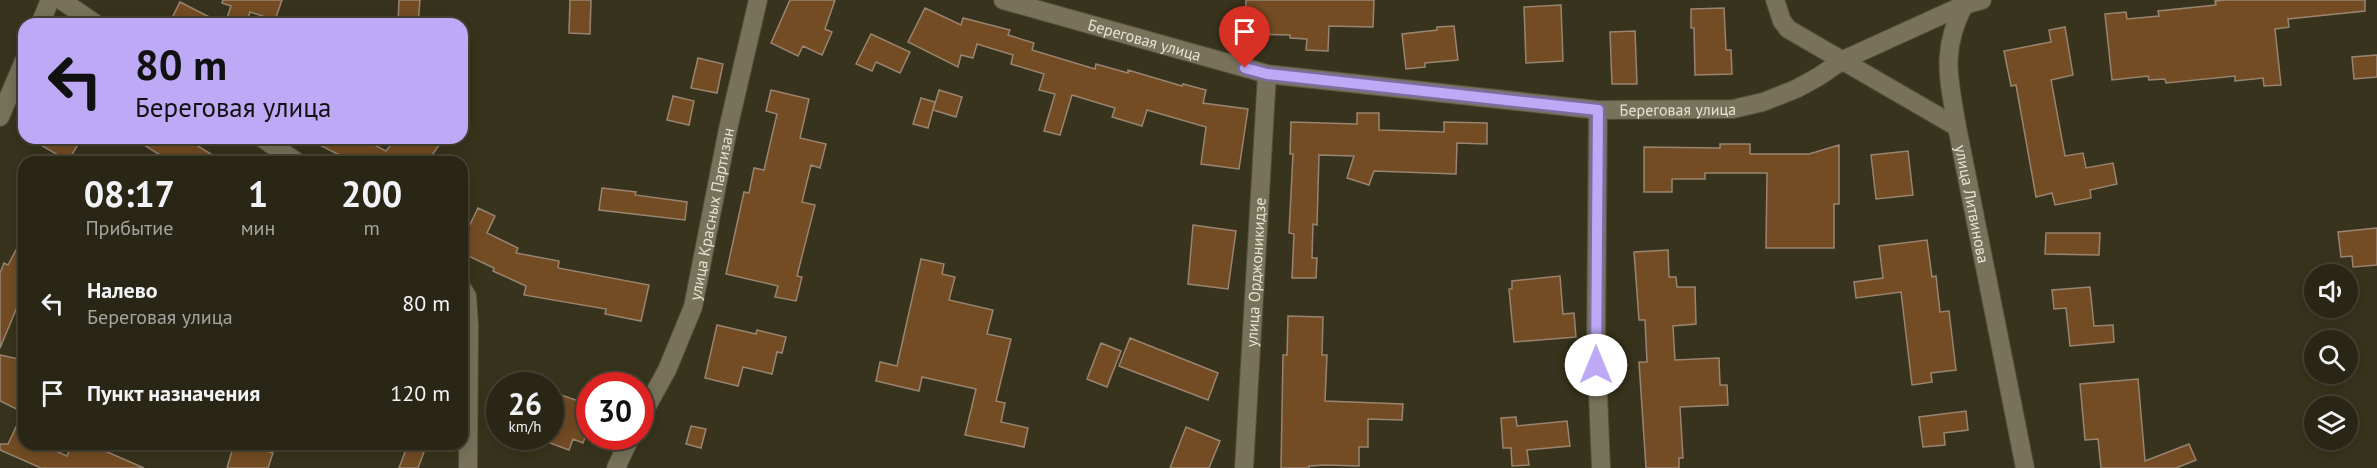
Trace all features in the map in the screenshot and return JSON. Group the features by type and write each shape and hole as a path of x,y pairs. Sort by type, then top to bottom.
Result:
{"street":[{"path":"42,18 50,0"},
{"path":"61,0 87,18"},
{"name":"улица Красных Партизан","path":"654,394 667,370 693,307 728,129 758,0"},
{"name":"Береговая улица","path":"1003,0 1267,74 1598,110 1733,109 1763,102 1818,78 1843,60 1982,0"},
{"name":"улица Литвинова","path":"1775,0 1782,21 1788,29 1957,127 2025,468"},
{"path":"1957,127 1947,67 1953,27 1964,6"},
{"name":"улица Орджоникидзе","path":"1244,468 1267,74"},
{"path":"0,117 18,75"},
{"path":"1598,110 1596,344 1601,468"},
{"path":"271,144 288,156"},
{"path":"468,310 468,468"},
{"path":"616,468 624,450"}],"building":[{"path":"223,0 282,0 276,18 250,12 248,18 227,18 231,6 222,3"},
{"path":"399,0 420,0 418,18 398,18"},
{"path":"570,0 591,0 590,34 569,33"},
{"path":"790,0 835,0 825,29 832,32 822,55 803,46 798,56 771,43"},
{"path":"1246,0 1374,0 1373,27 1329,26 1328,51 1306,50 1307,39 1290,38 1290,35 1245,34"},
{"path":"2365,0 2365,11 2288,19 2289,27 2275,29 2281,85 2264,86 2263,78 2235,81 2235,76 2166,83 2165,79 2149,80 2148,76 2112,80 2105,14 2126,12 2127,19 2159,16 2158,11 2216,5 2215,1"},
{"path":"180,2 211,18 172,18"},
{"path":"1561,5 1563,61 1526,63 1524,7"},
{"path":"925,8 961,25 963,18 1010,30 1008,35 1034,43 1032,50 1095,69 1096,64 1128,73 1128,70 1182,86 1183,84 1206,90 1203,103 1248,109 1239,169 1201,164 1206,127 1147,110 1142,126 1112,117 1115,108 1072,95 1060,135 1044,131 1055,94 1039,90 1044,74 1011,64 1013,55 977,44 973,58 961,55 958,67 908,42"},
{"path":"1724,8 1726,50 1731,50 1732,74 1695,75 1694,28 1691,28 1691,9"},
{"path":"1454,26 1458,60 1425,63 1425,67 1406,69 1402,34"},
{"path":"2065,27 2073,75 2051,80 2065,156 2083,153 2086,168 2113,163 2117,184 2090,190 2091,198 2055,205 2052,193 2036,197 2016,85 2011,86 2004,51 2051,42 2049,30"},
{"path":"1635,31 1637,84 1612,84 1610,32"},
{"path":"871,34 910,52 900,73 876,62 872,71 856,64"},
{"path":"2377,55 2377,77 2354,79 2352,57"},
{"path":"698,58 723,64 717,93 691,88"},
{"path":"771,90 809,99 800,138 826,144 820,168 811,165 802,202 815,205 797,276 802,277 796,301 775,297 778,286 726,274 744,192 749,193 754,168 764,170 777,114 766,111"},
{"path":"939,90 962,97 956,117 933,110"},
{"path":"673,96 694,101 689,125 667,120"},
{"path":"921,98 935,102 928,128 913,124"},
{"path":"1357,113 1379,113 1379,130 1444,132 1444,122 1487,123 1487,144 1457,143 1456,174 1374,171 1369,185 1347,178 1354,156 1319,155 1317,225 1313,224 1312,258 1317,258 1316,278 1292,278 1294,234 1289,233 1293,154 1290,154 1291,122 1357,124"},
{"path":"39,144 78,144 71,156 60,156"},
{"path":"142,144 195,144 214,156 162,156"},
{"path":"318,144 373,144 386,151 391,144 440,144 431,156 341,156"},
{"path":"1720,144 1750,144 1750,154 1809,154 1839,145 1839,204 1834,204 1834,248 1766,248 1767,173 1705,173 1705,179 1672,179 1672,192 1644,192 1644,147 1720,148"},
{"path":"1908,151 1913,195 1876,199 1871,155"},
{"path":"602,188 687,202 685,220 599,210"},
{"path":"478,208 495,216 487,233 518,248 516,253 559,261 558,268 649,285 641,321 605,314 606,309 524,295 526,286 493,271 494,268 468,256 468,229"},
{"path":"1193,225 1236,231 1228,289 1188,284"},
{"path":"2377,228 2377,265 2358,267 2358,264 2353,264 2352,256 2341,257 2338,232"},
{"path":"2046,233 2100,233 2099,255 2045,254"},
{"path":"1927,240 1932,277 1936,276 1940,312 1949,311 1956,370 1931,373 1932,382 1912,385 1901,292 1856,298 1854,282 1883,278 1879,246"},
{"path":"18,246 18,305 0,348 0,273 4,263 8,265"},
{"path":"1668,250 1669,277 1676,277 1677,287 1695,287 1696,324 1673,326 1675,360 1719,358 1720,385 1727,385 1728,405 1680,407 1683,458 1679,458 1679,468 1646,468 1639,362 1647,362 1645,320 1639,320 1634,252"},
{"path":"921,259 944,264 942,274 955,277 949,300 993,310 987,334 1011,339 996,401 1005,403 1001,422 1028,428 1024,447 965,435 976,389 922,377 919,391 876,381 880,362 897,366"},
{"path":"1560,276 1563,314 1574,313 1576,337 1514,342 1509,289 1512,289 1512,281"},
{"path":"2090,287 2094,326 2113,325 2114,342 2070,346 2066,308 2054,309 2052,290"},
{"path":"1288,316 1323,317 1322,355 1327,355 1325,401 1403,404 1402,420 1368,419 1368,447 1359,447 1359,466 1325,465 1309,466 1309,468 1281,468 1283,355 1287,355"},
{"path":"717,325 756,334 757,330 786,337 782,353 777,352 772,374 743,367 738,386 705,378"},
{"path":"1130,338 1218,373 1208,400 1119,366"},
{"path":"1101,343 1121,351 1107,387 1087,379"},
{"path":"0,355 18,359 18,410 0,401"},
{"path":"2138,379 2145,461 2189,444 2196,460 2176,468 2101,468 2098,439 2085,440 2080,384"},
{"path":"564,396 576,400 576,440 573,439 569,450 564,448"},
{"path":"1966,411 1968,430 1944,433 1945,445 1923,447 1919,417"},
{"path":"1516,417 1517,426 1567,421 1570,446 1527,450 1529,465 1512,466 1511,448 1503,448 1501,418"},
{"path":"18,423 18,450 54,450 67,456 70,450 103,450 144,468 41,468 0,450 0,444 8,444"},
{"path":"691,426 706,429 701,448 686,444"},
{"path":"1186,427 1220,441 1209,468 1170,468"},
{"path":"232,450 264,450 273,453 268,468 227,468"},
{"path":"406,450 425,450 418,468 399,468"}],"route":[{"path":"1245,68 1267,74 1598,110 1596,365"}]}
